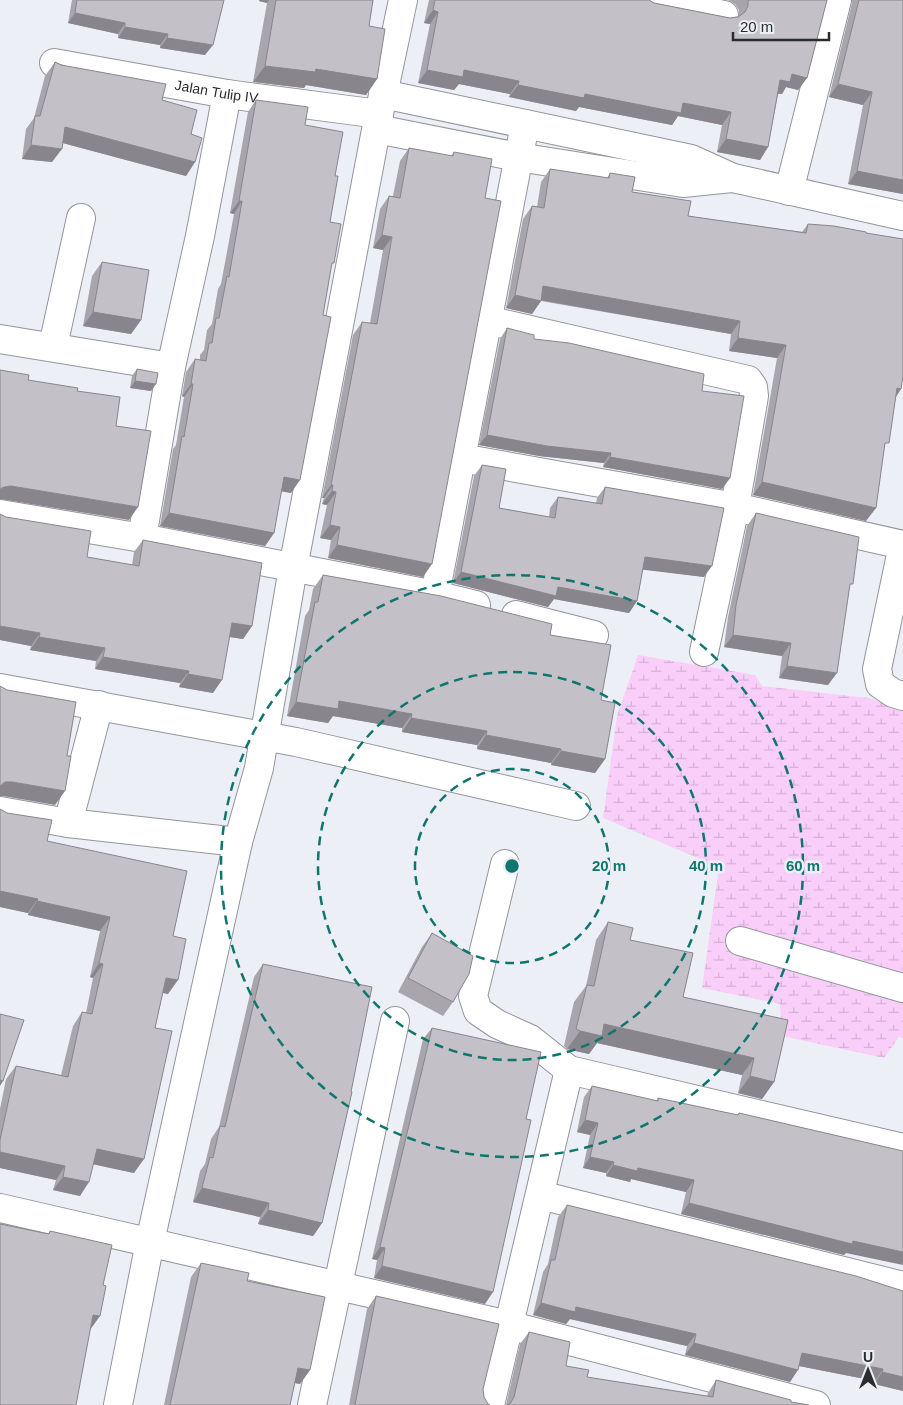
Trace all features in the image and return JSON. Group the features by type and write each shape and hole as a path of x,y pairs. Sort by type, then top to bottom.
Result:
{"street":[{"path":"118,1405 150,1242 238,842 259,768 292,568 403,0"},
{"path":"649,0 724,15"},
{"path":"788,191 837,0"},
{"name":"Jalan Tulip IV","path":"54,63 227,94 380,112"},
{"path":"142,538 171,367 200,236 227,94"},
{"path":"380,112 525,124 691,159 733,178 903,216"},
{"path":"380,112 518,157 683,183 733,178"},
{"path":"435,595 525,124"},
{"path":"630,176 638,148"},
{"path":"53,346 81,218"},
{"path":"487,320 748,380 753,387 754,396 735,507 704,652"},
{"path":"0,339 53,346 171,367"},
{"path":"460,458 735,507 903,545 877,669 880,684 893,694 903,696"},
{"path":"0,514 142,538 435,595 594,635"},
{"path":"0,688 265,736 576,806"},
{"path":"68,823 99,705"},
{"path":"0,811 68,823 238,842"},
{"path":"505,864 473,996 478,1011 497,1024 530,1039 569,1070 903,1148"},
{"path":"740,941 903,988"},
{"path":"312,1405 395,1021"},
{"path":"490,1405 569,1070"},
{"path":"540,1195 903,1286"},
{"path":"0,1208 508,1325 816,1405"}],"green space":[{"path":"638,655 755,675 762,686 869,698 903,708 903,1038 899,1037 884,1058 782,1036 780,1004 702,988 719,867 603,818 617,716"}],"building":[{"path":"77,0 224,0 213,45 167,38 168,34 125,27 125,23 75,13"},
{"path":"276,0 373,0 369,26 385,29 377,79 316,69 315,72 265,66"},
{"path":"435,0 649,0 654,3 730,18 738,17 745,12 748,0 827,0 807,78 792,74 790,82 780,80 768,147 726,139 731,112 683,103 681,113 585,94 584,98 518,85 519,81 464,70 463,77 427,70 438,12 433,10"},
{"path":"859,0 903,0 903,180 857,171 872,92 838,84"},
{"path":"55,62 61,65 166,84 162,100 197,110 191,134 202,138 195,162 65,127 62,149 31,145 35,116 40,116"},
{"path":"256,100 308,107 305,125 343,132 335,176 338,176 330,222 341,224 323,315 331,317 300,480 284,477 274,533 169,513 193,384 191,384 195,359 206,361 209,343 212,343 216,318 219,318 227,276 229,277 242,201 239,201"},
{"path":"409,148 453,156 454,152 492,159 485,198 501,201 432,564 337,545 340,527 330,525 336,492 332,491 333,485 331,485 362,322 377,324 392,237 382,235 389,196 400,198"},
{"path":"550,169 609,178 610,173 635,177 632,192 691,201 688,216 806,233 808,224 834,226 903,239 903,376 901,389 897,388 889,443 885,443 876,508 762,482 786,345 738,338 740,321 543,286 541,301 515,295 532,206 544,208"},
{"path":"102,262 149,270 141,320 93,312"},
{"path":"507,328 534,335 534,339 569,343 704,374 702,391 744,396 730,478 610,457 611,453 547,446 487,435"},
{"path":"137,369 158,373 156,384 135,381"},
{"path":"0,370 29,375 28,380 78,388 77,391 120,397 116,426 151,431 138,507 11,486 0,489"},
{"path":"482,465 506,469 499,508 555,518 558,497 602,504 605,487 724,508 712,566 645,557 637,601 558,587 556,596 461,572"},
{"path":"756,513 859,537 853,584 850,584 837,673 787,666 791,643 733,635 736,605"},
{"path":"0,514 6,517 91,531 87,557 139,566 143,540 262,563 252,626 232,623 222,680 188,674 189,671 103,657 105,648 39,637 40,633 0,626"},
{"path":"323,575 441,596 552,624 550,635 611,645 601,700 615,703 605,759 486,735 487,731 411,718 412,714 339,701 338,709 296,702 315,602 318,602"},
{"path":"0,686 7,690 76,702 67,756 71,756 65,791 12,782 5,782 0,786"},
{"path":"0,809 7,813 52,820 47,841 187,871 173,936 186,939 178,980 166,978 155,1028 172,1031 144,1159 97,1149 89,1182 63,1177 65,1166 0,1152 0,1140 16,1066 68,1077 82,1012 92,1014 103,964 99,963 110,917 0,891"},
{"path":"608,922 633,928 630,940 693,953 683,997 788,1020 774,1082 750,1076 754,1058 604,1024 602,1036 576,1029 587,985 594,986"},
{"path":"432,933 473,956 469,974 453,1002 408,978"},
{"path":"263,964 372,987 352,1092 322,1223 268,1210 269,1203 202,1188 210,1157 213,1158 220,1126 225,1127"},
{"path":"0,1014 24,1020 3,1081 0,1080"},
{"path":"432,1028 541,1052 526,1119 531,1120 493,1292 382,1266 385,1248 380,1247"},
{"path":"592,1086 658,1101 658,1098 738,1115 739,1113 903,1151 903,1252 853,1241 852,1244 689,1203 694,1180 638,1168 637,1171 613,1165 614,1162 590,1157 598,1123 585,1120"},
{"path":"567,1205 856,1276 903,1291 903,1377 882,1372 883,1369 802,1353 798,1370 694,1343 696,1334 576,1307 575,1312 541,1303 551,1260 555,1260"},
{"path":"0,1224 49,1234 50,1231 112,1245 103,1285 106,1286 100,1316 93,1315 76,1405 0,1405"},
{"path":"201,1263 249,1273 247,1281 325,1297 310,1370 298,1368 290,1405 170,1405"},
{"path":"376,1296 499,1324 483,1389 484,1397 490,1405 355,1405"},
{"path":"529,1332 570,1342 566,1366 589,1370 587,1377 713,1397 716,1380 791,1400 791,1402 809,1405 507,1405 510,1404 514,1397"}]}
